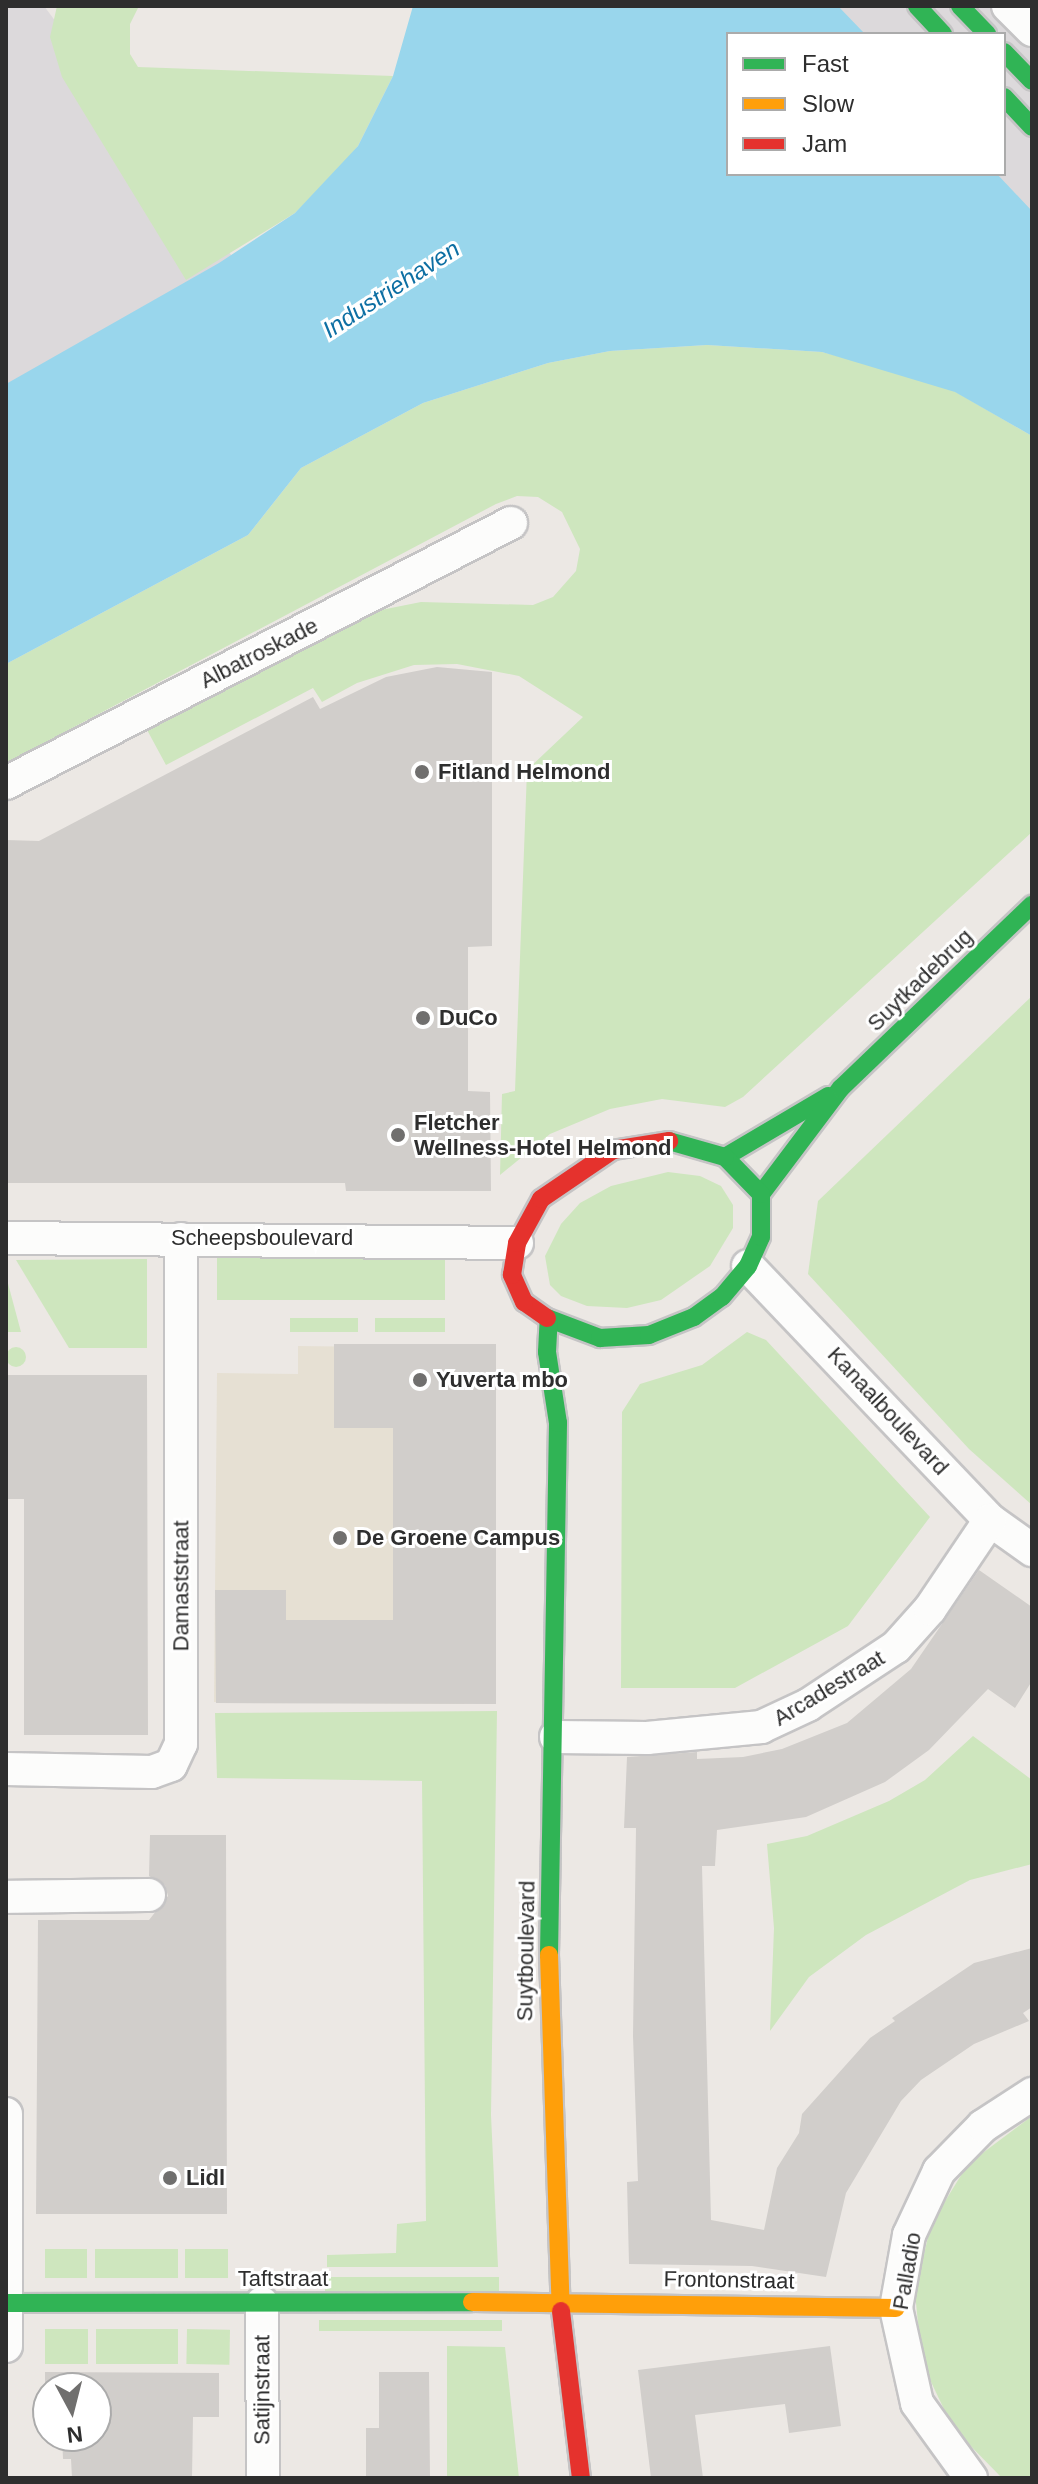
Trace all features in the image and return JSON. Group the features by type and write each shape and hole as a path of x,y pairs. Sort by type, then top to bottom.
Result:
{"street":[{"path":"917,6 941,32"},
{"path":"960,6 985,32"},
{"path":"1008,6 1032,30"},
{"path":"1006,54 1032,81"},
{"path":"1006,99 1032,127"},
{"name":"Albatroskade","path":"6,783 511,523"},
{"name":"Suytkadebrug","path":"761,1194 841,1088 1032,905"},
{"name":"Suytkadebrug","path":"725,1157 841,1088"},
{"path":"669,1141 725,1157 761,1194 761,1237 748,1266 722,1297 694,1317 649,1335 596,1344 524,1302 512,1275 517,1243 541,1199 613,1150 669,1141"},
{"name":"Scheepsboulevard","path":"6,1238 517,1243"},
{"name":"Damaststraat","path":"6,1769 152,1772 171,1765 181,1744 181,1239"},
{"name":"Kanaalboulevard","path":"748,1266 990,1520 1032,1550"},
{"name":"Suytboulevard","path":"549,1319 547,1352 558,1423 556,1737 548,1987 560,2303 581,2478"},
{"name":"Suytboulevard","path":"558,1423 574,1387"},
{"name":"Arcadestraat","path":"556,1737 697,1735 761,1727 808,1705 896,1647 930,1609 990,1520"},
{"path":"6,1897 149,1895"},
{"name":"Palladio","path":"971,2478 917,2403 896,2308 909,2235 939,2171 983,2126 1032,2094"},
{"path":"6,2114 6,2346"},
{"name":"Taftstraat","path":"7,2303 560,2303"},
{"name":"Satijnstraat","path":"262,2303 263,2478"},
{"name":"Frontonstraat","path":"560,2303 896,2308"}],"shaded area":[{"path":"6,6 44,6 265,300 6,442"},
{"path":"747,6 1032,6 1032,258 955,176 1006,176 1006,32 789,32"},
{"name":"De Groene Campus","path":"298,1346 465,1348 464,1704 214,1702 217,1373 298,1374"}],"green space":[{"path":"57,6 139,6 130,24 130,54 138,67 393,76 358,146 332,177 295,213 186,280 62,77 50,37"},
{"path":"707,345 822,352 919,377 956,392 1032,436 1032,832 743,1097 725,1107 662,1099 610,1109 550,1134 500,1175 502,1094 515,1091 527,770 583,717 519,676 457,664 414,665 357,683 322,702 313,688 166,765 146,728 356,615 421,602 533,605 553,597 576,571 580,549 562,512 538,497 517,496 496,504 6,763 6,664 248,535 301,468 423,403 548,363 610,351"},
{"path":"1032,996 1032,1505 969,1449 808,1274 818,1201"},
{"path":"668,1172 700,1176 721,1186 733,1205 733,1228 710,1266 661,1300 627,1308 587,1306 561,1296 550,1285 545,1256 561,1224 580,1203 611,1186"},
{"path":"217,1258 445,1258 445,1300 217,1300"},
{"path":"147,1259 147,1348 69,1348 16,1260"},
{"path":"6,1276 21,1332 6,1332"},
{"path":"290,1318 358,1318 358,1332 290,1332"},
{"path":"375,1318 445,1318 445,1332 375,1332"},
{"path":"747,1332 766,1340 930,1517 848,1626 735,1688 621,1688 622,1412 640,1384 702,1365"},
{"path":"16,1347 23,1350 26,1357 23,1364 16,1367 9,1364 6,1357 9,1350"},
{"path":"497,1711 491,2115 498,2267 327,2267 327,2255 396,2253 397,2224 426,2221 422,1781 217,1778 215,1713"},
{"path":"973,1736 1032,1780 1032,1864 970,1880 866,1935 809,1977 770,2031 774,1928 767,1844 807,1836 889,1801 925,1780"},
{"path":"1032,2116 1032,2478 1002,2478 953,2428 922,2363 915,2293 931,2224 968,2164"},
{"path":"45,2249 87,2249 87,2278 45,2278"},
{"path":"95,2249 178,2249 178,2278 95,2278"},
{"path":"185,2249 228,2249 228,2278 185,2278"},
{"path":"325,2277 499,2277 499,2292 325,2292"},
{"path":"319,2320 502,2320 502,2331 319,2331"},
{"path":"45,2329 88,2329 88,2364 45,2364"},
{"path":"96,2329 178,2329 178,2364 96,2364"},
{"path":"187,2329 230,2330 229,2365 186,2364"},
{"path":"447,2346 505,2347 519,2478 447,2478"}],"water":[{"name":"Industriehaven","path":"413,6 838,6 863,32 726,32 726,176 999,176 1032,211 1032,436 955,392 822,352 707,345 610,351 548,363 423,403 301,468 248,535 6,664 6,384 219,263 295,213 358,146 393,76"}],"building":[{"path":"437,667 492,672 492,946 468,947 468,1091 490,1092 491,1191 346,1191 345,1183 6,1183 6,840 39,841 313,697 320,709 386,677"},
{"path":"334,1344 496,1344 496,1704 216,1703 215,1590 286,1590 286,1620 393,1620 393,1428 334,1428"},
{"path":"6,1375 147,1375 148,1735 24,1735 24,1499 6,1499"},
{"path":"979,1570 1032,1607 1032,1681 1015,1708 988,1689 929,1750 885,1782 806,1817 717,1830 715,1866 702,1866 711,2220 764,2230 777,2168 799,2133 802,2114 870,2038 895,2021 892,2018 974,1963 1032,1948 1032,2007 1023,2013 1029,2021 974,2044 921,2080 901,2101 846,2193 826,2277 752,2266 629,2264 627,2182 638,2181 633,2036 636,1828 624,1828 627,1757 697,1752 697,1759 743,1757 782,1749 847,1723 911,1669"},
{"path":"150,1835 226,1835 227,2214 36,2214 38,1920 149,1920 168,1896 165,1885 149,1876"},
{"path":"830,2346 841,2426 789,2433 785,2404 695,2415 703,2478 651,2478 638,2370"},
{"path":"112,2372 219,2373 219,2417 193,2417 192,2478 72,2478 71,2459 63,2459 63,2452 112,2452"},
{"path":"379,2372 429,2372 430,2478 366,2478 366,2428 379,2428"}],"traffic: fast":[{"path":"917,6 941,32"},
{"path":"960,6 985,32"},
{"path":"1006,54 1032,81"},
{"path":"1006,99 1032,127"},
{"path":"761,1194 841,1088 1032,905"},
{"path":"725,1157 828,1096"},
{"path":"547,1318 600,1338 649,1335 694,1317 722,1297 748,1266 761,1237 761,1194 725,1157 669,1141"},
{"path":"549,1319 547,1352 558,1423 549,1955"},
{"path":"6,2303 472,2302"}],"traffic: slow":[{"path":"549,1955 561,2311"},
{"path":"472,2302 896,2308"}],"traffic: jam":[{"path":"547,1318 524,1302 512,1275 517,1243 541,1199 613,1150 669,1141"},
{"path":"561,2311 581,2478"}],"place":[{"name":"Fitland Helmond","path":"422,772"},
{"name":"DuCo","path":"423,1018"},
{"name":"Fletcher Wellness-Hotel Helmond","path":"398,1135"},
{"name":"Yuverta mbo","path":"420,1380"},
{"name":"De Groene Campus","path":"340,1538"},
{"name":"Lidl","path":"170,2178"}]}
